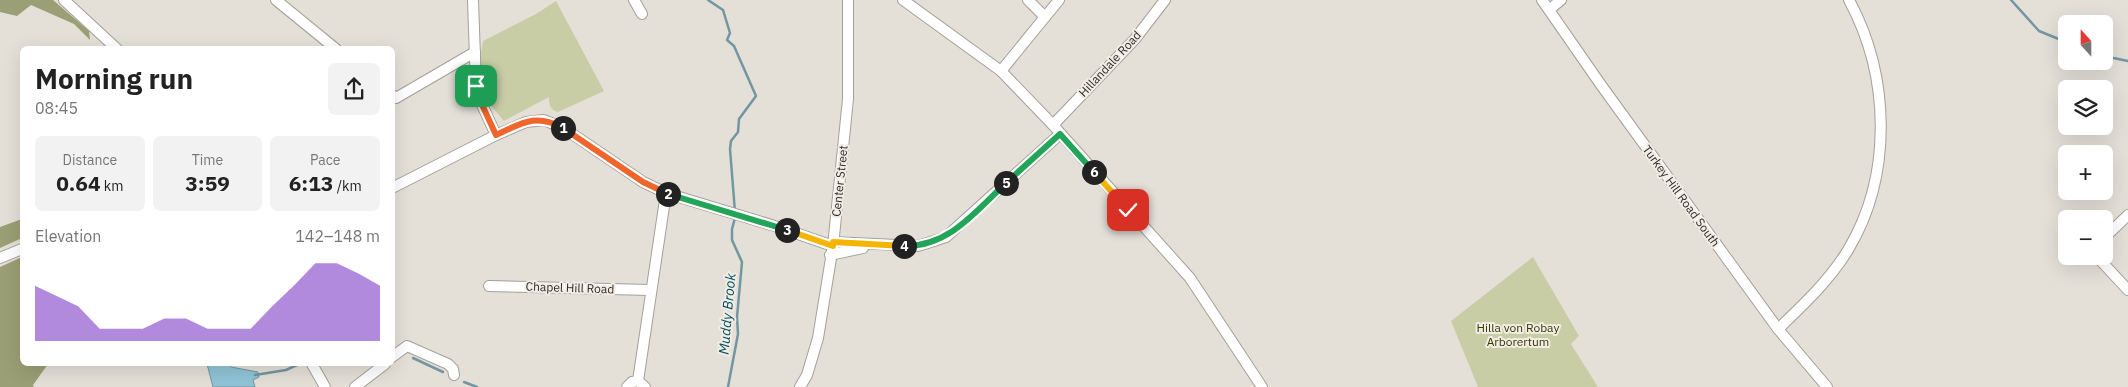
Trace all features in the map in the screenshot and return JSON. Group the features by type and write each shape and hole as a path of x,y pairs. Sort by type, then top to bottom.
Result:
{"street":[{"path":"64,0 114,46"},
{"path":"276,0 332,46"},
{"path":"473,0 478,96 496,135"},
{"path":"634,0 642,14"},
{"name":"Center Street","path":"800,387 808,375 818,338 832,248 848,99 848,0"},
{"path":"903,0 1001,70 1053,125 1190,278 1262,387"},
{"path":"1028,0 1045,17"},
{"path":"1001,70 1059,0"},
{"name":"Hillandale Road","path":"1053,125 1136,39 1164,0"},
{"name":"Turkey Hill Road South","path":"1542,0 1601,85 1778,329 1827,387"},
{"path":"1550,9 1561,0"},
{"path":"1778,329 1819,290 1847,252 1860,228 1880,162 1882,140 1877,86 1866,43 1848,0"},
{"path":"395,97 475,52"},
{"path":"395,186 496,135 536,119 553,122 643,182 666,193 742,216 832,248 876,245 918,246 946,237 1060,134"},
{"path":"627,387 632,382 642,384 650,290 666,193"},
{"path":"2113,229 2128,215"},
{"path":"0,258 20,250"},
{"path":"2105,265 2128,290"},
{"name":"Chapel Hill Road","path":"489,286 650,290"},
{"path":"395,355 407,346 448,364 453,369 454,375"},
{"path":"313,366 325,387"},
{"path":"355,387 382,366"}],"green space":[{"path":"0,0 53,0 89,31 90,40 74,24 31,5 17,16 0,12"},
{"path":"556,1 604,91 558,112 550,107 549,97 504,121 482,95 480,61 483,41 536,14"},
{"path":"20,220 20,239 0,248 0,227"},
{"name":"Hilla von Robay Arborertum","path":"1533,257 1579,336 1571,344 1598,387 1478,387 1451,321"},
{"path":"20,258 20,366 47,366 33,385 34,387 0,387 0,267"}],"water":[{"path":"208,366 230,366 258,372 259,377 253,380 255,387 213,387"}],"waterway":[{"name":"Muddy Brook","path":"708,0 723,10 730,33 727,40 734,46 756,96 739,119 738,132 731,141 735,212"},
{"path":"2011,0 2039,31 2058,39"},
{"path":"2113,58 2128,61"},
{"name":"Muddy Brook","path":"728,387 738,334 737,317 742,262 732,240 735,218"},
{"path":"413,358 443,372"},
{"path":"255,375 286,370 295,366"},
{"path":"464,382 477,387"}],"route":[{"path":"476,86 484,112 496,135 536,119 553,122 643,182 666,193 833,246 833,242 918,246 930,244 946,237 1060,134 1128,210"}]}
